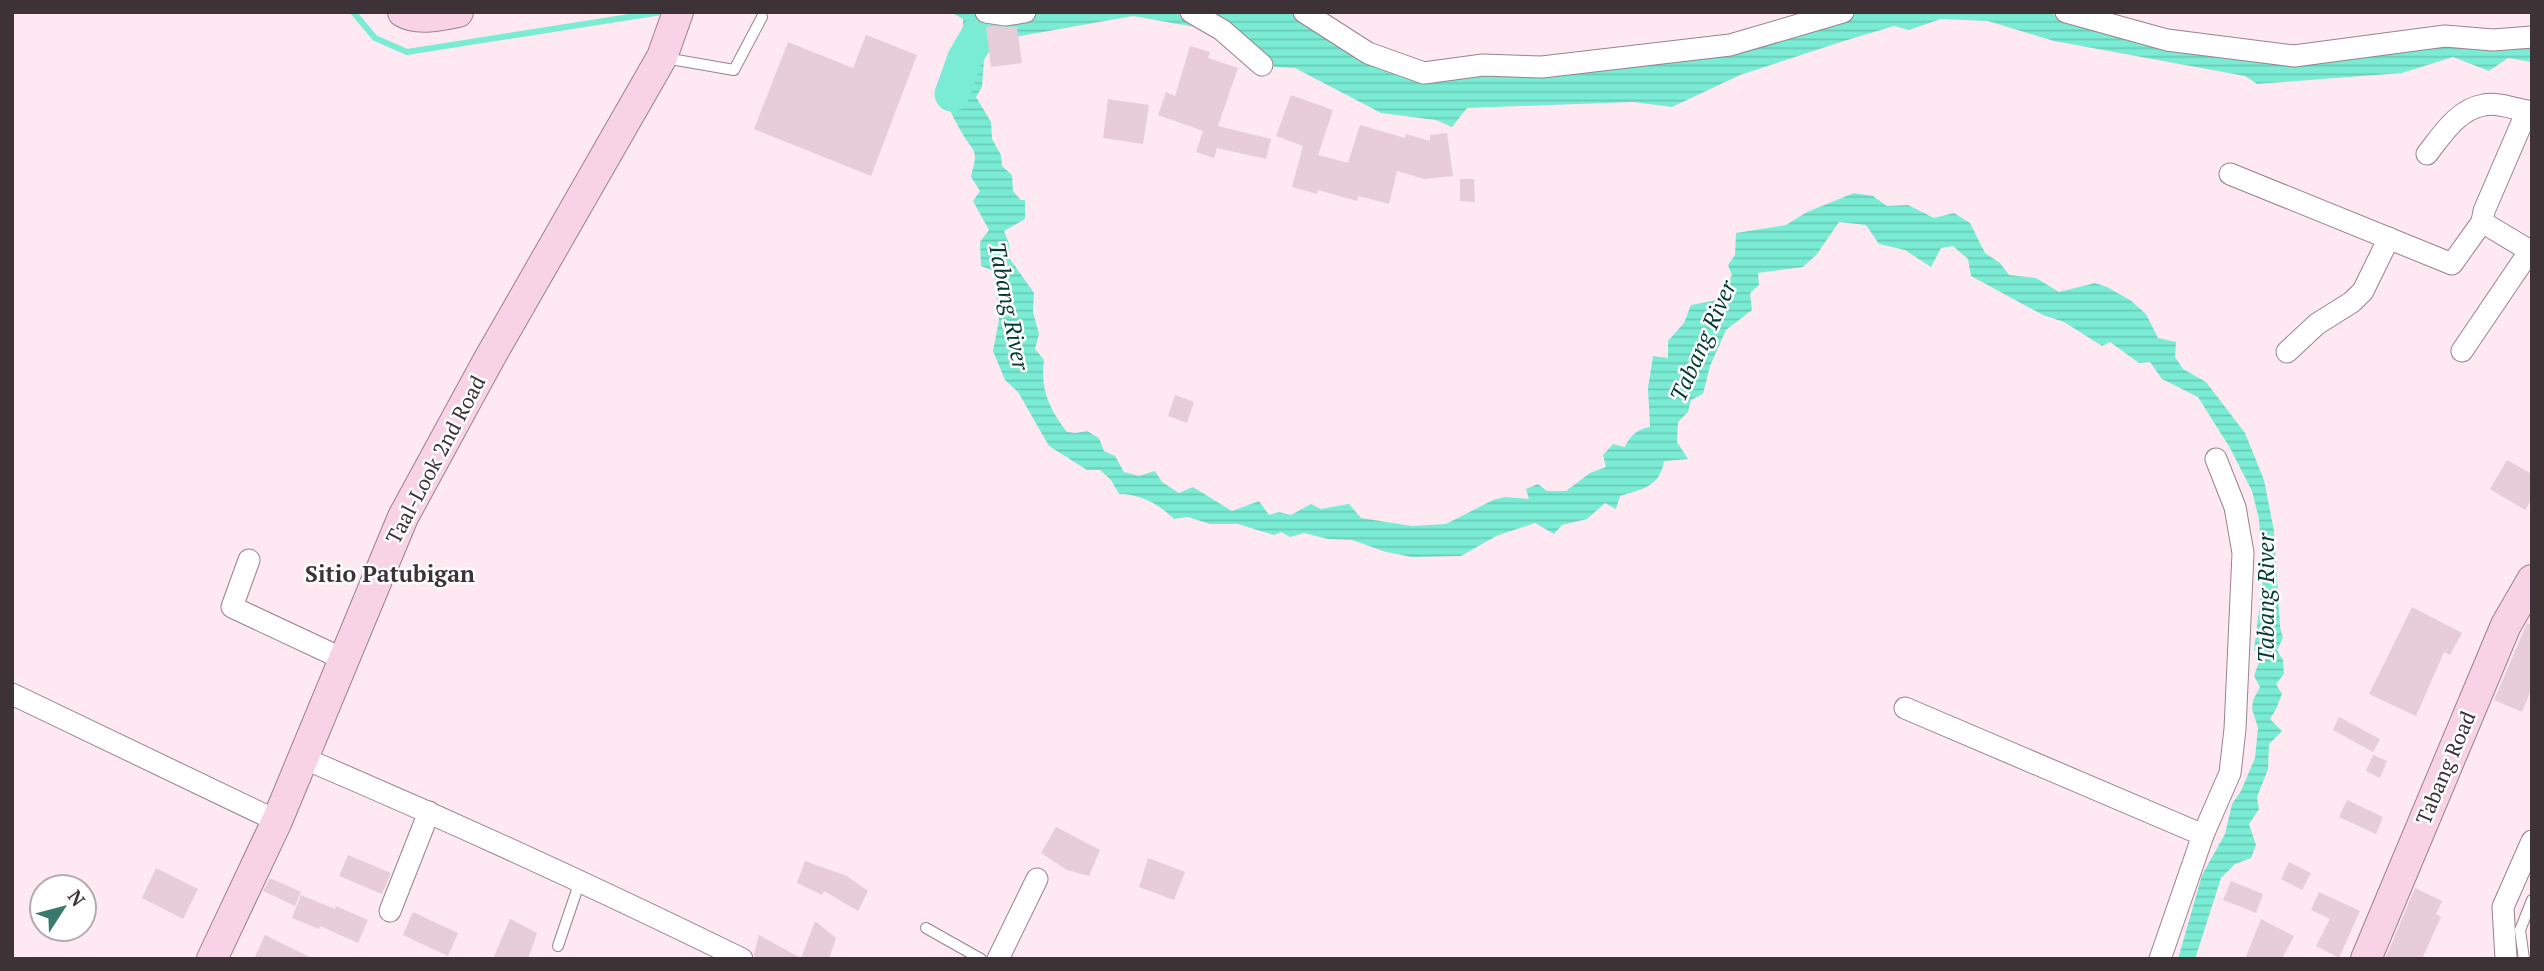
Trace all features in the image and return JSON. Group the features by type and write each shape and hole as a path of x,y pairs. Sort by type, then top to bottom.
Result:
{"street":[{"path":"403,12 410,16 442,16 458,12"},
{"path":"1191,12 1222,30 1262,65"},
{"path":"1304,12 1368,53 1424,73 1483,65 1542,67 1730,45 1843,12"},
{"path":"2066,12 2167,40 2294,56 2445,36 2493,40 2532,37"},
{"name":"Taal-Look 2nd Road","path":"212,959 277,821 403,517 489,359 662,57 677,14"},
{"path":"2230,174 2452,264 2482,222 2484,211 2530,112 2485,104 2467,111 2451,124 2427,154"},
{"path":"2462,351 2531,252 2482,222"},
{"path":"2287,352 2317,324 2352,302 2363,291 2389,238"},
{"path":"2160,959 2203,835 2230,774 2242,612 2243,553 2235,508 2216,459"},
{"path":"249,560 232,607 343,659"},
{"name":"Tabang Road","path":"2366,959 2506,625 2532,580"},
{"path":"12,694 277,821"},
{"path":"1905,708 2203,835"},
{"path":"303,758 580,881 742,959"},
{"path":"390,911 429,812"},
{"path":"2506,959 2503,907 2532,841"},
{"path":"998,959 1037,879"}],"lane":[{"path":"662,57 734,69 762,17"},
{"path":"558,946 580,881"},
{"path":"2524,959 2520,930 2532,900"},
{"path":"926,928 981,959"}],"water":[{"path":"951,12 1294,12 1374,63 1480,75 1692,59 1856,12 2044,12 2173,46 2267,59 2413,44 2532,41 2532,62 2508,58 2489,71 2453,57 2402,73 2257,84 2245,76 2054,41 1988,21 1941,19 1909,30 1894,26 1740,75 1672,107 1633,102 1467,108 1452,127 1436,120 1381,113 1295,68 1275,67 1206,29 1133,16 987,42 963,27 963,19"},
{"path":"964,47 984,60 982,87 976,97 991,122 992,139 1001,155 1002,166 1012,175 1013,191 1021,200 1025,200 1025,219 1004,231 1009,244 1010,259 1034,293 1033,312 1039,334 1035,349 1044,360 1043,380 1055,415 1067,432 1087,431 1099,438 1104,451 1115,456 1124,472 1139,476 1155,471 1162,482 1179,493 1193,487 1232,511 1259,501 1269,515 1279,512 1291,515 1311,504 1321,509 1349,504 1361,518 1412,526 1446,524 1493,500 1505,497 1529,499 1526,489 1538,484 1547,491 1566,491 1590,473 1606,467 1603,455 1613,444 1625,447 1635,433 1650,427 1648,388 1653,356 1668,358 1668,341 1684,323 1691,305 1718,300 1732,275 1728,265 1735,255 1736,233 1786,225 1807,212 1854,193 1873,196 1887,206 1908,205 1934,218 1954,213 1970,223 1985,253 2000,263 2009,275 2036,278 2059,292 2095,283 2130,300 2146,314 2158,338 2176,342 2175,357 2183,369 2206,382 2245,433 2264,480 2274,531 2283,638 2277,650 2283,660 2284,674 2276,684 2282,694 2270,719 2282,731 2269,744 2268,769 2257,797 2259,809 2249,824 2256,845 2251,858 2235,864 2221,878 2195,959 2178,959 2202,875 2225,834 2232,804 2241,791 2255,758 2258,728 2252,709 2253,700 2260,687 2254,676 2261,656 2254,650 2263,579 2259,519 2252,491 2230,448 2198,397 2162,379 2150,362 2139,363 2110,342 2102,346 2064,322 2043,315 1971,276 1968,259 1953,246 1941,248 1931,267 1905,250 1879,244 1866,225 1839,222 1817,254 1803,267 1758,273 1759,285 1750,293 1752,310 1726,330 1710,366 1703,394 1691,400 1688,412 1678,422 1677,442 1688,459 1664,461 1654,482 1643,489 1620,496 1616,509 1605,503 1587,519 1562,525 1554,534 1535,523 1496,536 1461,556 1412,557 1386,552 1352,540 1328,539 1304,533 1290,537 1281,532 1274,535 1238,524 1210,524 1188,517 1174,519 1149,501 1119,494 1111,480 1100,470 1087,470 1049,446 1018,392 1005,380 993,351 999,320 994,271 981,266 980,242 989,230 973,201 980,191 971,177 975,154 952,114 944,90 946,68"}],"building":[{"path":"986,27 1017,27 1022,63 991,67"},
{"path":"866,35 917,55 871,176 754,129 788,42 853,68"},
{"path":"1190,46 1210,52 1208,58 1238,68 1218,126 1271,139 1266,159 1217,148 1214,158 1196,152 1203,131 1158,115 1166,92 1175,96"},
{"path":"1291,95 1333,110 1318,155 1348,163 1360,125 1405,138 1406,134 1430,141 1430,135 1447,133 1453,176 1424,179 1397,171 1389,204 1358,196 1357,201 1318,190 1317,194 1292,187 1303,146 1276,136"},
{"path":"1108,99 1149,105 1143,144 1103,138"},
{"path":"1460,179 1474,179 1475,202 1460,201"},
{"path":"1175,395 1194,402 1187,423 1168,416"},
{"path":"2507,460 2532,474 2532,499 2525,510 2490,489"},
{"path":"2412,607 2462,633 2450,655 2444,652 2416,716 2369,694"},
{"path":"2527,623 2532,625 2532,688 2522,712 2494,700"},
{"path":"2339,717 2380,739 2373,752 2333,730"},
{"path":"2373,755 2387,761 2380,778 2366,771"},
{"path":"2347,800 2383,817 2376,834 2339,817"},
{"path":"1056,827 1100,850 1089,876 1067,870 1041,853"},
{"path":"348,855 391,873 382,894 339,876"},
{"path":"1148,858 1185,872 1174,900 1139,887"},
{"path":"805,861 847,876 868,891 858,911 824,891 822,895 797,883"},
{"path":"2289,862 2311,873 2302,890 2281,879"},
{"path":"156,868 198,889 183,919 142,898"},
{"path":"270,878 301,892 295,906 263,891"},
{"path":"2231,881 2263,894 2256,913 2223,900"},
{"path":"2415,888 2442,901 2436,914 2441,917 2422,959 2385,959"},
{"path":"2319,892 2360,911 2339,958 2316,946 2330,919 2311,910"},
{"path":"301,895 368,920 358,943 320,926 319,929 292,918"},
{"path":"413,912 458,933 448,956 403,935"},
{"path":"510,919 537,933 528,959 493,959"},
{"path":"2261,919 2294,936 2282,959 2245,959"},
{"path":"815,921 836,938 829,959 755,959 759,935 801,958"},
{"path":"265,935 314,959 254,959"}],"waterway":[{"path":"353,12 375,38 407,52 661,12"},
{"name":"Tabang River","path":"952,94 965,58 992,12"}],"district":[{"name":"Sitio Patubigan","path":"390,574"}]}
